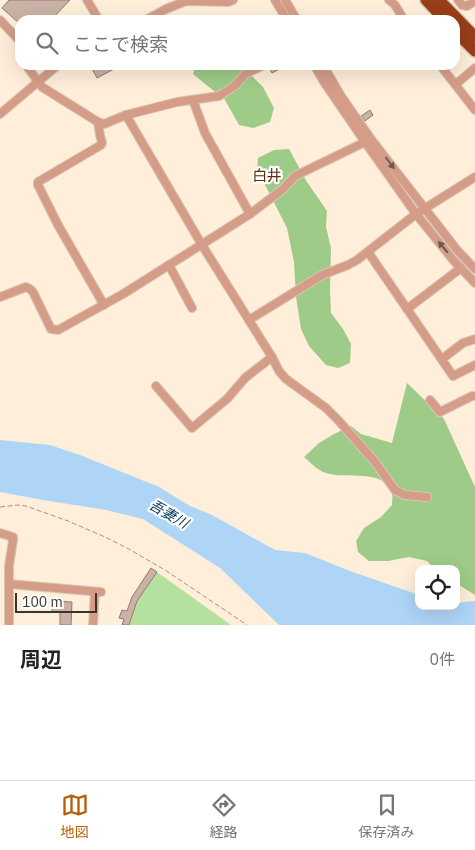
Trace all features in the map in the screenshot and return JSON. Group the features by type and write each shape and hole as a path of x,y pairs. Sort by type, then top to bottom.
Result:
{"highway":[{"path":"426,0 440,15"},
{"path":"439,0 454,15"},
{"path":"460,22 475,37"},
{"path":"460,35 475,51"}],"street":[{"path":"86,0 96,15"},
{"path":"155,15 186,1 228,2 233,0"},
{"path":"275,0 284,15"},
{"path":"285,0 294,15"},
{"path":"458,0 462,5 467,6 475,1"},
{"path":"395,2 402,15"},
{"path":"0,20 15,36"},
{"path":"456,84 475,68"},
{"path":"30,70 42,87 104,124 126,115 177,102 219,96 236,85 245,74 253,70"},
{"path":"0,114 51,70"},
{"path":"317,70 326,85 461,268 475,284"},
{"path":"326,70 368,140"},
{"path":"444,70 475,110"},
{"path":"194,100 205,134 250,214"},
{"path":"126,115 202,245 272,356 279,371 286,379 326,408 338,420 375,462 395,490 405,495 427,497"},
{"path":"98,122 101,145 38,182 38,186 58,226 104,305"},
{"path":"0,296 26,287 30,288 51,329 58,330 104,305 250,214 283,189 295,176 368,140"},
{"path":"249,320 322,275 348,265 368,252 420,211 475,177"},
{"path":"420,211 475,268"},
{"path":"368,252 453,376 475,365"},
{"path":"169,265 192,308"},
{"path":"407,309 461,268"},
{"path":"442,359 463,343 475,339"},
{"path":"156,386 192,428 227,399 245,378 272,356"},
{"path":"430,400 440,412 475,396"},
{"path":"0,533 13,537 9,566 9,625"},
{"path":"9,584 98,592 93,625"}],"path":[{"path":"0,507 18,504 26,506 74,523 105,537 165,570 247,625"}],"green space":[{"path":"194,70 246,70 263,87 274,108 270,122 253,128 239,125 225,100 193,74"},
{"path":"289,149 307,182 327,211 326,227 331,248 331,313 351,344 350,363 338,368 326,365 309,346 301,329 296,297 294,262 287,228 257,169 258,158 274,150"},
{"path":"407,383 444,419 475,487 475,595 460,586 460,565 431,565 427,561 409,557 388,561 369,561 358,552 356,541 364,528 381,517 392,505 392,495 388,486 381,480 373,477 326,473 304,457 319,443 351,426 361,434 392,443"},
{"path":"157,572 231,625 129,625 137,601"}],"water":[{"name":"吾妻川","path":"0,440 50,445 159,487 190,506 212,515 275,550 305,553 415,594 415,610 460,610 460,603 475,601 475,625 279,625 220,568 143,519 106,510 0,492"}],"building":[{"path":"9,0 70,0 56,15 15,15 15,20 2,8"},
{"path":"93,70 112,70 97,78"},
{"path":"370,110 373,115 365,121 361,116"},
{"path":"151,568 157,572 137,601 129,625 122,625 124,619 119,618 122,610 127,611 132,597"},
{"path":"53,601 72,602 71,625 60,625 60,612 52,612"}],"waterway":[{"path":"280,0 289,15"},
{"path":"321,70 325,76"},
{"path":"386,164 418,209"},
{"path":"421,213 450,250 475,277"}],"district":[{"name":"白井","path":"267,176"}]}
